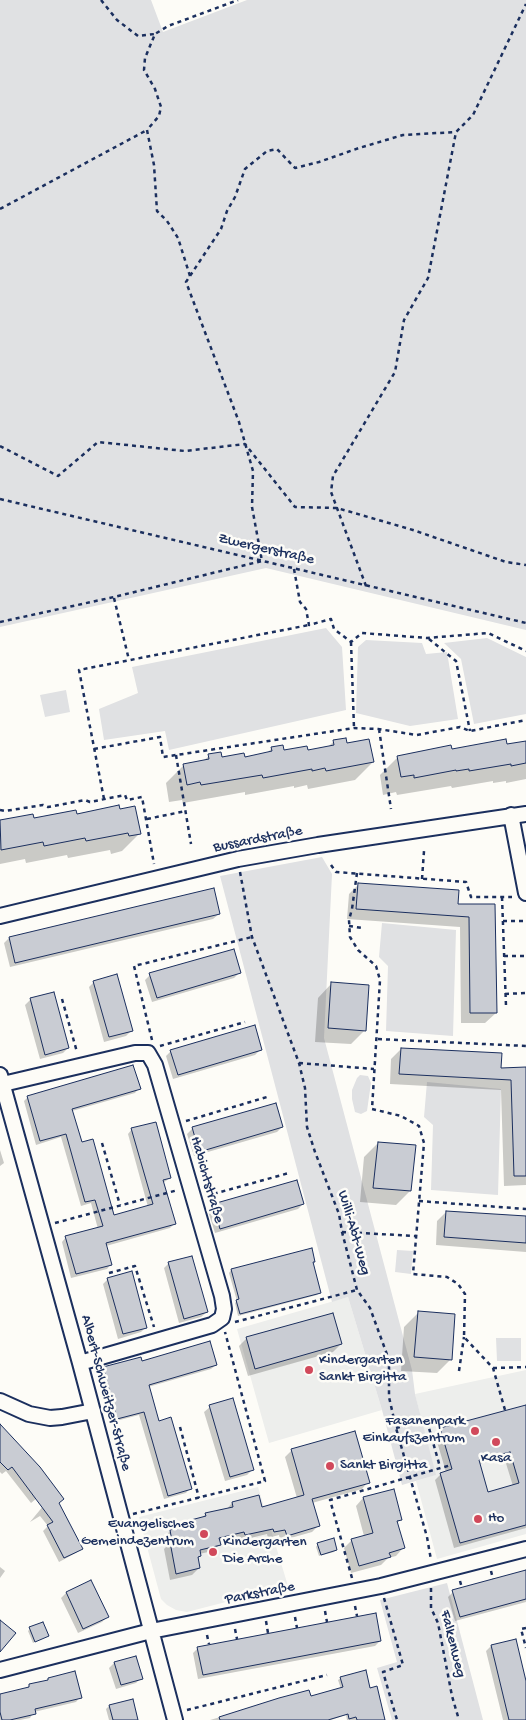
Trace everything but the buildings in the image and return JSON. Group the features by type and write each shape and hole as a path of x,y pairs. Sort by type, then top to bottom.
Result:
{"street":[{"name":"Bussardstraße","path":"0,916 238,859 526,814"},
{"path":"511,815 522,895"},
{"path":"1,1079 42,1075 136,1053 148,1054"},
{"name":"Habichtstraße","path":"148,1054 155,1066 222,1296 224,1309 222,1318"},
{"name":"Albert-Schweitzer-Straße","path":"1,1079 80,1363 175,1720"},
{"path":"80,1363 212,1324 222,1318"},
{"path":"0,1401 29,1414 50,1418 93,1411"},
{"name":"Parkstraße","path":"0,1670 151,1631 381,1586 526,1549"}],"path":[{"path":"101,0 117,20 138,36 155,34 168,26 238,0"},
{"path":"366,586 331,492 333,476 395,372 404,320 428,278 456,132 473,115 526,4"},
{"path":"0,209 147,130 159,116 161,107 155,89 144,70 145,58 155,34"},
{"path":"147,130 154,164 157,211 168,221 178,238 190,276"},
{"path":"0,622 114,597 262,561 252,507 252,471 245,444 239,422 186,282 221,229 245,169 267,151 277,150 295,168 320,162 403,135 456,132"},
{"path":"0,446 58,476 98,442 184,451 245,444"},
{"path":"245,444 295,507 337,508 413,530 506,562 526,565"},
{"name":"Zwergerstraße","path":"0,499 526,623"},
{"path":"294,569 300,602 306,610 309,625"},
{"path":"114,597 129,660"},
{"path":"104,799 78,670 331,620 334,629 351,642"},
{"path":"351,642 362,633 427,638 488,634 526,651"},
{"path":"427,638 456,661 470,730"},
{"path":"351,642 354,728"},
{"path":"94,749 160,737 163,757 354,728 378,729 417,735 460,727 470,730 526,720"},
{"path":"378,729 391,809"},
{"path":"176,755 192,844"},
{"path":"0,810 6,811 43,805 48,807 85,800 90,802 125,795 127,800 142,797 155,866"},
{"path":"147,819 186,812"},
{"path":"422,879 424,851"},
{"path":"331,865 336,872 466,882 471,897 522,895"},
{"name":"Willi-Abt-Weg","path":"240,869 252,937 299,1063 305,1088 307,1127 339,1214 357,1290 370,1308 388,1360 389,1397 427,1537 433,1573"},
{"path":"356,873 349,920 350,937 358,950 376,966 380,980 372,1109 401,1116 419,1126 424,1143 413,1274 447,1277 458,1284 465,1294 464,1337 459,1371"},
{"path":"502,897 506,1006"},
{"path":"503,921 526,921"},
{"path":"350,926 362,928"},
{"path":"148,1054 153,1038 134,966 252,937"},
{"path":"504,956 526,956"},
{"path":"505,994 526,993"},
{"path":"62,999 80,1066"},
{"path":"148,1054 160,1046 245,1022"},
{"path":"377,1039 526,1046"},
{"path":"299,1063 374,1069"},
{"path":"173,1125 267,1097"},
{"path":"102,1144 120,1205"},
{"path":"55,1223 120,1205 193,1193 289,1173"},
{"path":"419,1201 526,1209"},
{"path":"342,1232 416,1236"},
{"path":"109,1273 135,1266 158,1340"},
{"path":"222,1318 236,1322 357,1290"},
{"path":"135,1514 264,1481 222,1318"},
{"path":"464,1337 493,1368 505,1410"},
{"path":"493,1368 526,1367"},
{"path":"396,1428 427,1421 440,1467"},
{"path":"180,1427 199,1498"},
{"path":"356,1591 330,1500 451,1465"},
{"name":"Falkenweg","path":"433,1573 430,1591 431,1608 438,1622 452,1696 459,1720"},
{"path":"381,1586 403,1665 383,1672 396,1720"},
{"path":"526,1628 521,1629 526,1648"},
{"path":"186,1710 326,1675"}],"shaded area":[{"path":"0,0 151,0 163,32 247,0 526,0 526,630 266,568 0,627"},
{"path":"326,628 342,647 346,710 169,750 165,731 104,740 99,709 138,693 132,667"},
{"path":"487,638 526,657 526,714 474,724 461,659 444,643"},
{"path":"366,640 422,643 426,654 447,652 458,719 410,726 356,713 358,647"},
{"path":"66,690 70,712 45,717 40,695"},
{"path":"322,857 332,874 324,1038 412,1370 415,1394 436,1475 402,1485 348,1297 332,1302 220,876"},
{"path":"382,923 456,930 453,1036 386,1031 388,966 379,957"},
{"path":"360,1075 368,1076 371,1083 367,1111 361,1114 355,1112 352,1099 352,1090"},
{"path":"427,1082 501,1089 498,1195 431,1190 433,1125 424,1117"},
{"path":"397,1250 413,1251 411,1274 395,1272"},
{"name":"Kindergarten Sankt Birgitta","path":"348,1297 382,1410 269,1443 237,1329"},
{"path":"496,1338 521,1338 521,1361 497,1361"},
{"name":"Fasanenpark Einkaufszentrum","path":"526,1370 526,1534 437,1559 416,1481 435,1475 415,1394"},
{"name":"Kindergarten Die Arche","path":"258,1487 288,1586 187,1612 176,1610 167,1605 161,1599 139,1517"},
{"path":"447,1583 483,1720 392,1720 377,1668 397,1662 380,1600"}],"place":[{"name":"Kindergarten Sankt Birgitta","path":"309,1370"},
{"name":"Fasanenpark Einkaufszentrum","path":"475,1431"},
{"name":"Kasa","path":"496,1442"},
{"name":"Sankt Birgitta","path":"330,1466"},
{"name":"Ho","path":"478,1519"},
{"name":"Evangelisches Gemeindezentrum","path":"204,1534"},
{"name":"Kindergarten Die Arche","path":"213,1552"}]}
